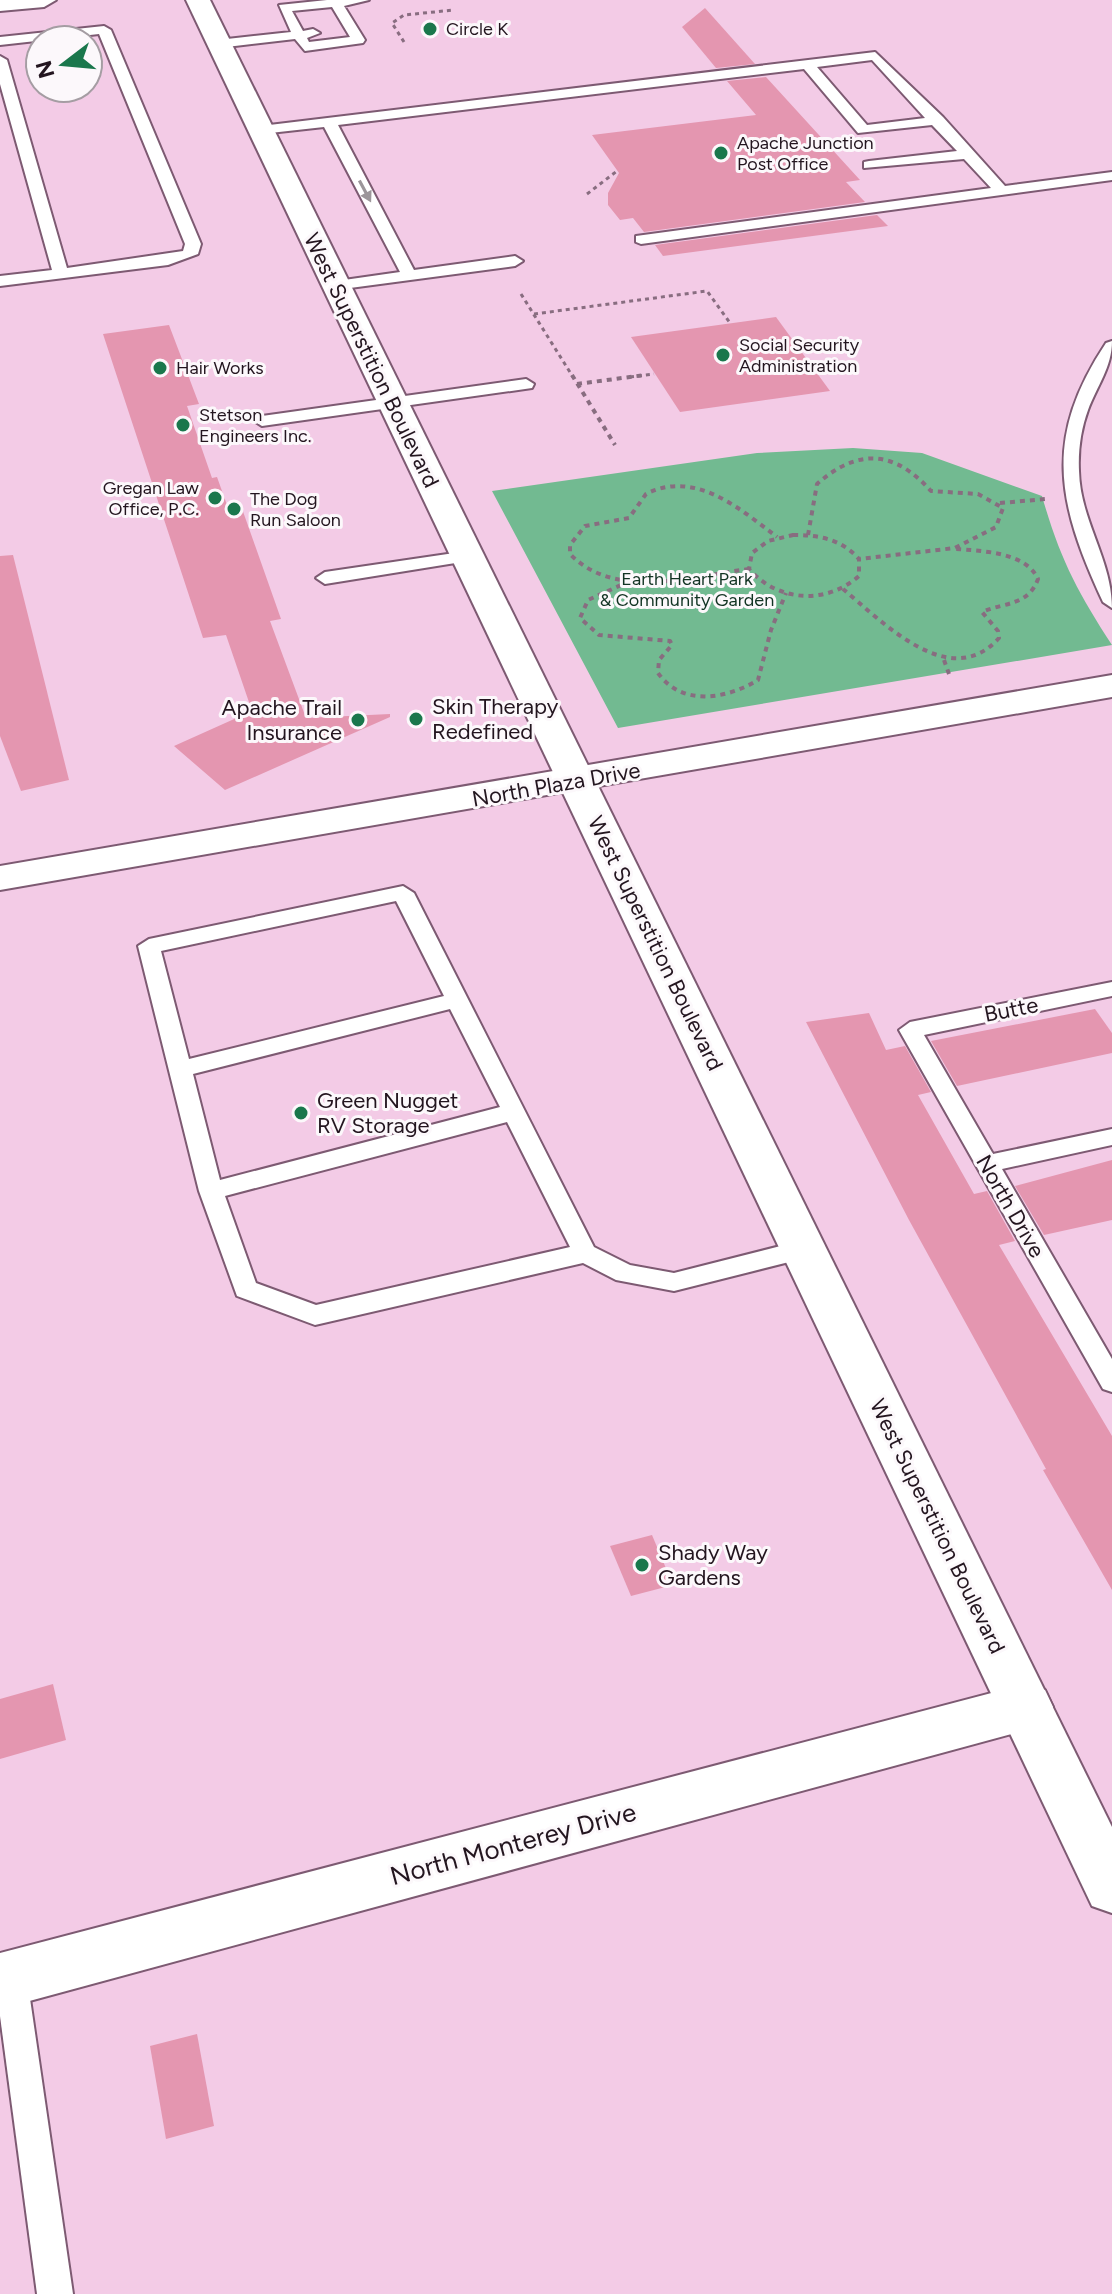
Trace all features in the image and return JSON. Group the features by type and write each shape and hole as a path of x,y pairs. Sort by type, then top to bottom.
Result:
{"main road":[{"path":"0,4 44,0"},
{"name":"West Superstition Boulevard","path":"198,0 1026,1707 1106,1862"},
{"name":"North Plaza Drive","path":"0,878 1112,686"},
{"name":"North Monterey Drive","path":"6,1980 1026,1707"}],"lane":[{"path":"336,3 342,24 358,40 305,47 303,28 284,8 363,0"},
{"path":"218,44 303,28"},
{"path":"0,41 104,30 193,244 190,254 168,260 0,281"},
{"path":"261,130 875,56 1002,191"},
{"path":"0,60 6,104 61,273"},
{"path":"807,64 863,130 938,120"},
{"path":"329,122 410,276"},
{"path":"869,165 969,154"},
{"path":"641,239 1112,176"},
{"path":"335,285 515,261"},
{"path":"1112,346 1088,382 1072,429 1071,498 1085,548 1112,602"},
{"path":"262,421 526,384"},
{"path":"325,578 468,556"},
{"path":"585,1253 315,1315 246,1289 211,1191 149,946 403,893 585,1253 625,1273 674,1282 804,1249"},
{"name":"Butte","path":"910,1030 1112,989"},
{"path":"180,1069 457,1000"},
{"name":"North Drive","path":"910,1030 987,1164 1101,1341 1112,1382"},
{"path":"211,1191 514,1112"},
{"path":"987,1164 1112,1137"},
{"path":"6,1980 55,2294"}],"path":[{"path":"404,42 392,23 404,15 454,10"},
{"path":"587,194 617,171"},
{"path":"534,314 707,291 730,323"},
{"path":"521,294 615,445"},
{"path":"577,384 654,374"},
{"path":"808,535 817,484 841,464 860,461 900,463 913,471 931,491 966,491 999,503 1071,498"},
{"path":"749,569 631,581 592,573 570,554 570,545 585,526 629,518 637,499 657,489 676,486 707,489 777,537"},
{"path":"955,548 996,527 1003,508 999,503"},
{"path":"749,569 752,553 777,537 808,535 835,541 859,559 955,548 1010,556 1034,572 1037,581 1034,591 1023,599 982,612 998,631 994,648 971,659 944,660 922,650 843,589"},
{"path":"749,569 763,583 786,593 817,595 843,589 859,576 859,559"},
{"path":"631,581 588,600 580,618 585,626 610,638 652,637 670,641 672,645 658,660 657,671 664,683 696,697 713,699 734,696 758,680 771,630 786,593"},
{"path":"944,660 949,674"}],"green space":[{"name":"Earth Heart Park & Community Garden","path":"853,448 922,453 1042,496 1071,574 1112,645 618,728 492,491 757,453"}],"building":[{"path":"705,8 755,64 716,68 682,27"},
{"name":"Apache Junction Post Office","path":"766,77 860,180 846,182 865,202 644,232 633,218 620,220 608,205 608,193 619,173 592,135 756,115 727,81"},
{"path":"877,215 888,226 663,256 655,245"},
{"name":"Social Security Administration","path":"776,317 830,391 680,412 631,337"},
{"path":"169,325 199,404 187,406 212,478 217,477 227,505 240,503 281,619 270,621 306,718 390,714 390,717 225,790 174,746 252,711 226,635 203,638 103,334"},
{"path":"13,555 69,780 21,791 0,736 0,556"},
{"path":"1095,1009 1112,1033 1112,1053 957,1086 931,1041"},
{"path":"869,1013 886,1050 905,1046 931,1092 918,1095 974,1194 987,1191 1015,1241 999,1245 1112,1436 1112,1590 1043,1470 1046,1469 909,1220 806,1022"},
{"path":"1112,1160 1112,1220 1044,1235 1015,1186"},
{"name":"Shady Way Gardens","path":"652,1535 673,1585 631,1596 610,1546"},
{"path":"53,1684 66,1740 0,1759 0,1699"},
{"path":"197,2034 214,2126 166,2139 150,2046"}],"place":[{"name":"Circle K","path":"430,29"},
{"name":"Apache Junction Post Office","path":"721,153"},
{"name":"Social Security Administration","path":"723,355"},
{"name":"Hair Works","path":"160,368"},
{"name":"Stetson Engineers Inc.","path":"183,425"},
{"name":"Gregan Law Office, P.C.","path":"215,498"},
{"name":"The Dog Run Saloon","path":"234,509"},
{"name":"Skin Therapy Redefined","path":"416,719"},
{"name":"Apache Trail Insurance","path":"358,720"},
{"name":"Green Nugget RV Storage","path":"301,1113"},
{"name":"Shady Way Gardens","path":"642,1565"}]}
